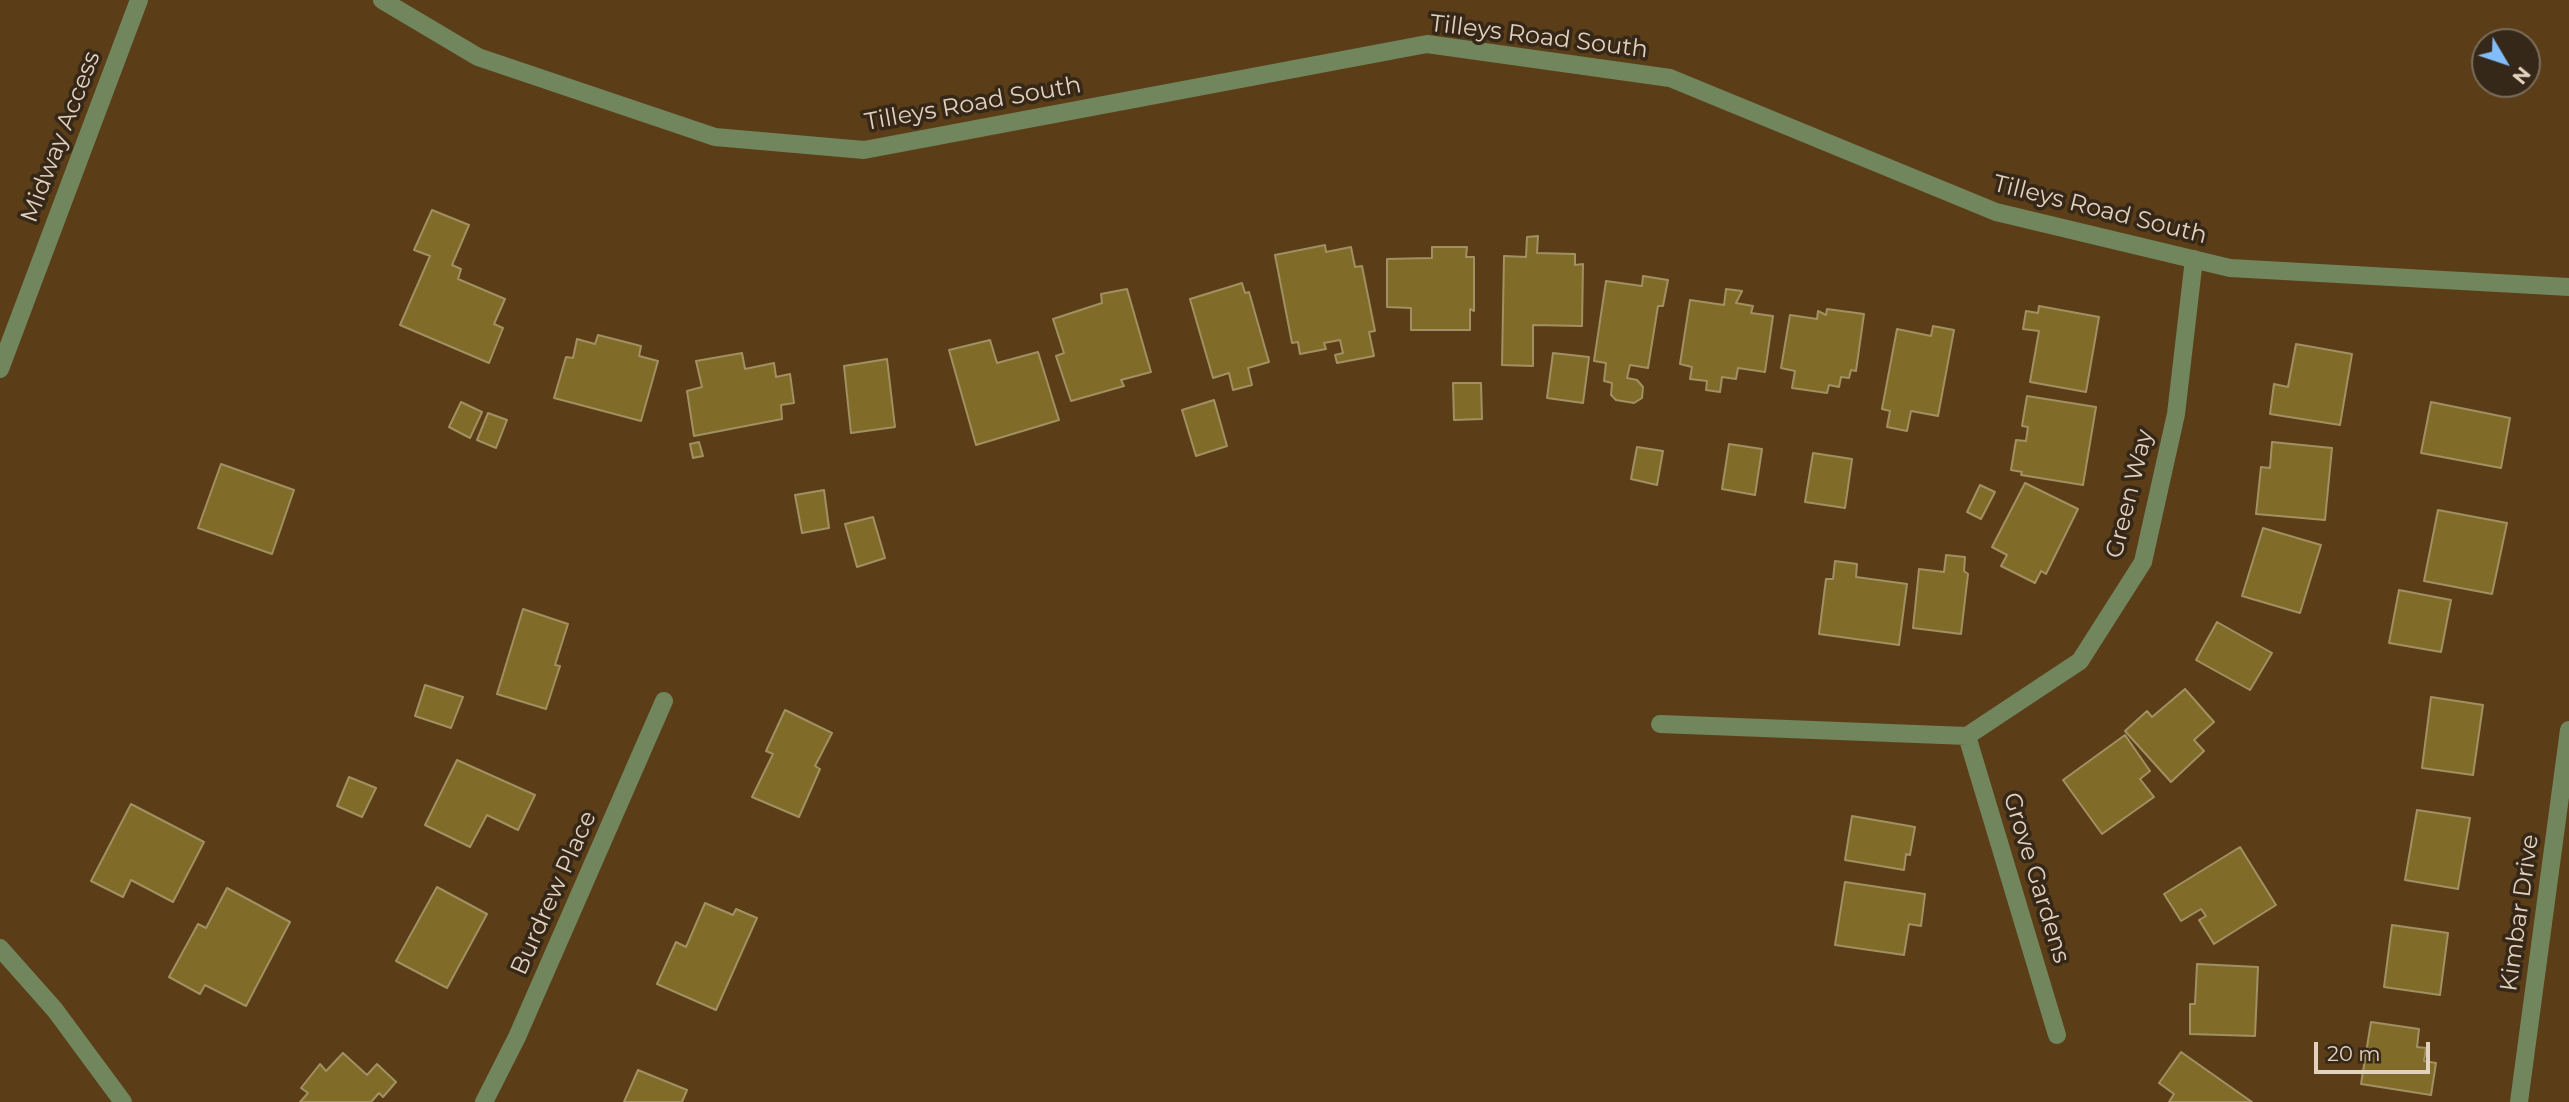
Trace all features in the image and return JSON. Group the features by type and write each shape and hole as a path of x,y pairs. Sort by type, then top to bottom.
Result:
{"street":[{"name":"Midway Access","path":"0,369 139,0"},
{"name":"Tilleys Road South","path":"382,0 478,57 715,137 864,150 1427,44 1670,78 1996,212 2230,268 2569,287"},
{"name":"Green Way","path":"1967,736 2080,661 2143,562 2176,414 2194,259"},
{"name":"Burdrew Place","path":"484,1102 517,1037 664,701"},
{"path":"1660,724 1967,736"},
{"name":"Kimbar Drive","path":"2519,1102 2569,730"},
{"name":"Grove Gardens","path":"1967,736 2057,1035"},
{"path":"0,947 55,1010 123,1102"}],"building":[{"path":"432,210 469,225 452,265 461,269 458,279 505,299 494,324 503,328 489,363 400,325 430,256 414,250"},
{"path":"1538,236 1537,253 1575,254 1575,265 1583,264 1582,326 1533,325 1533,366 1502,365 1504,256 1526,257 1527,237"},
{"path":"1325,245 1326,252 1351,247 1355,267 1362,266 1375,331 1369,332 1374,356 1337,363 1335,355 1343,353 1340,340 1324,343 1326,349 1300,354 1298,342 1292,343 1275,255"},
{"path":"1432,247 1467,247 1466,257 1474,257 1474,311 1470,309 1470,330 1411,330 1411,308 1387,307 1387,259 1432,258"},
{"path":"1643,276 1668,280 1663,306 1658,306 1648,368 1630,365 1627,378 1637,380 1643,387 1642,398 1634,403 1616,400 1611,395 1612,383 1604,381 1606,363 1594,361 1606,281 1642,286"},
{"path":"1242,283 1245,293 1249,292 1269,362 1248,368 1252,385 1233,390 1229,373 1213,378 1190,299"},
{"path":"1127,289 1151,372 1121,380 1124,386 1071,401 1056,356 1064,353 1053,319 1102,303 1101,294"},
{"path":"1726,289 1742,291 1736,303 1753,306 1751,313 1773,316 1765,372 1738,368 1736,379 1722,377 1720,392 1706,390 1707,381 1690,379 1692,367 1680,364 1690,300 1724,305"},
{"path":"2039,306 2099,317 2086,392 2030,382 2039,331 2023,329 2026,311 2038,313"},
{"path":"1827,309 1864,314 1856,371 1851,370 1849,378 1841,377 1839,387 1829,385 1827,393 1792,388 1795,371 1781,368 1790,315 1817,319 1818,311 1826,315"},
{"path":"1933,326 1954,330 1938,416 1911,411 1907,431 1887,427 1890,411 1882,409 1897,329 1931,336"},
{"path":"598,335 641,346 639,356 658,361 641,421 554,398 566,357 573,358 577,339 595,344"},
{"path":"990,340 997,363 1038,352 1059,420 976,445 949,350"},
{"path":"2296,344 2352,354 2340,425 2270,414 2274,384 2288,387"},
{"path":"742,353 745,369 774,363 776,377 790,374 794,403 781,405 782,419 694,436 687,391 702,387 696,361"},
{"path":"1553,353 1589,357 1583,403 1547,398"},
{"path":"887,359 895,427 851,433 844,366"},
{"path":"1453,383 1481,383 1482,419 1454,420"},
{"path":"2027,396 2096,407 2083,485 2021,475 2022,472 2011,470 2016,440 2026,441 2028,427 2022,426"},
{"path":"1214,400 1227,446 1196,456 1182,410"},
{"path":"461,402 482,412 470,438 449,427"},
{"path":"2431,402 2510,418 2501,468 2421,453"},
{"path":"488,413 507,420 496,448 477,440"},
{"path":"699,442 703,456 693,458 690,444"},
{"path":"2272,442 2332,448 2325,520 2256,514 2261,467 2270,468"},
{"path":"1729,444 1762,449 1755,495 1722,489"},
{"path":"1637,447 1663,451 1657,485 1631,479"},
{"path":"1813,453 1852,459 1845,508 1805,502"},
{"path":"221,464 294,490 272,554 198,528"},
{"path":"2025,483 2078,509 2046,574 2041,571 2035,583 2001,566 2007,555 1992,547"},
{"path":"1980,485 1995,492 1981,519 1967,512"},
{"path":"824,490 829,528 802,533 795,495"},
{"path":"2438,510 2507,523 2492,594 2424,581"},
{"path":"873,517 885,558 857,567 845,524"},
{"path":"2263,528 2321,545 2300,613 2242,596"},
{"path":"1946,555 1965,557 1964,571 1968,574 1961,634 1913,628 1919,569 1944,572"},
{"path":"1835,561 1857,564 1856,577 1907,584 1899,645 1819,634 1826,579 1833,579"},
{"path":"2399,590 2451,600 2441,652 2389,643"},
{"path":"523,609 568,624 555,665 560,666 546,709 497,694"},
{"path":"2217,622 2272,653 2250,690 2196,660"},
{"path":"425,685 463,697 451,728 415,716"},
{"path":"2185,689 2214,722 2194,740 2204,751 2171,782 2125,731 2147,711 2152,717"},
{"path":"2431,697 2483,705 2473,775 2422,768"},
{"path":"785,710 832,733 815,766 820,769 799,817 752,797 773,754 766,751"},
{"path":"2125,735 2150,771 2140,779 2154,797 2102,834 2063,780"},
{"path":"457,760 535,795 518,830 487,815 470,847 425,825"},
{"path":"349,777 376,788 362,817 337,806"},
{"path":"131,804 204,842 173,902 131,880 123,897 91,881"},
{"path":"2417,810 2470,818 2458,889 2405,880"},
{"path":"1852,816 1915,827 1904,870 1845,860"},
{"path":"2240,847 2276,905 2214,944 2199,920 2206,916 2201,909 2181,921 2164,894"},
{"path":"1845,882 1925,894 1921,926 1909,924 1904,955 1835,945"},
{"path":"437,887 487,914 447,988 396,961"},
{"path":"227,888 290,922 246,1006 205,985 200,994 169,977 198,924 206,928"},
{"path":"705,903 733,915 736,909 757,918 716,1010 657,984 676,942 686,947"},
{"path":"2392,925 2448,933 2440,995 2384,987"},
{"path":"2197,964 2258,967 2255,1036 2190,1034 2190,1004 2195,1004"},
{"path":"2371,1022 2419,1029 2417,1047 2426,1048 2424,1061 2436,1063 2431,1095 2361,1084"},
{"path":"2181,1052 2252,1102 2169,1102 2174,1094 2159,1083"},
{"path":"343,1053 367,1075 377,1064 396,1082 383,1097 379,1093 371,1102 300,1102 308,1093 301,1088 320,1064 326,1071"},
{"path":"638,1070 687,1090 682,1102 624,1102"}]}
